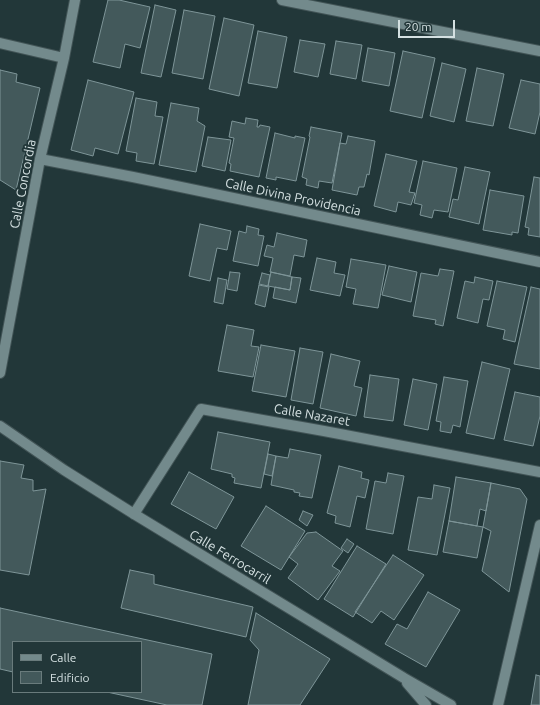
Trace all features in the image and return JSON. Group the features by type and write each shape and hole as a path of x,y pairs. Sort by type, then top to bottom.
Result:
{"street":[{"name":"Calle Concordia","path":"0,373 40,160 64,58 75,0"},
{"path":"282,0 540,51"},
{"path":"0,43 64,58"},
{"name":"Calle Divina Providencia","path":"40,160 133,177 540,262"},
{"name":"Calle Nazaret","path":"134,514 201,409 540,472"},
{"name":"Calle Ferrocarril","path":"0,426 64,470 134,514 451,705"},
{"path":"498,705 540,525"},
{"path":"404,678 426,705"}],"building":[{"path":"108,0 119,0 150,7 140,48 125,44 120,68 93,62"},
{"path":"155,5 176,10 161,77 141,73"},
{"path":"184,10 215,16 203,79 172,73"},
{"path":"224,18 254,25 239,96 209,89"},
{"path":"258,31 287,37 277,88 248,83"},
{"path":"300,40 325,44 318,77 294,72"},
{"path":"336,41 362,45 356,79 330,74"},
{"path":"368,48 395,53 389,86 362,81"},
{"path":"403,51 435,58 422,118 390,111"},
{"path":"442,63 466,69 454,122 430,116"},
{"path":"477,68 504,74 493,126 466,121"},
{"path":"0,70 17,74 16,82 40,88 16,190 0,180"},
{"path":"88,80 134,92 118,154 95,148 93,156 71,150"},
{"path":"521,80 540,84 540,112 535,134 509,128"},
{"path":"136,98 157,102 155,116 163,117 154,164 136,161 137,153 126,151"},
{"path":"171,103 199,108 197,121 205,126 196,172 159,165"},
{"path":"246,118 258,120 257,127 260,125 270,127 259,177 230,171 231,164 229,163 234,138 229,137 232,121 245,124"},
{"path":"311,127 342,133 332,183 319,181 318,188 306,185 307,179 302,177"},
{"path":"275,133 295,138 295,136 305,138 296,181 276,177 276,180 266,178"},
{"path":"348,136 375,141 369,175 367,174 364,187 359,187 357,195 332,190 340,143 346,144"},
{"path":"208,137 231,140 225,171 202,166"},
{"path":"386,154 417,161 409,192 415,193 411,205 398,202 396,212 374,206"},
{"path":"423,161 457,168 448,212 434,210 432,218 420,215 422,205 414,203"},
{"path":"465,167 490,172 479,224 449,217 453,199 458,200"},
{"path":"534,177 540,178 540,237 528,235 529,228 525,227"},
{"path":"490,190 524,196 518,233 512,232 512,235 483,230"},
{"path":"200,224 231,231 227,250 217,248 210,281 189,276"},
{"path":"247,226 259,229 258,235 264,236 258,266 233,261 239,231 246,233"},
{"path":"277,233 307,240 304,257 294,255 290,276 270,272 273,258 264,256 267,245 274,247"},
{"path":"317,258 336,262 334,273 345,275 340,296 310,290"},
{"path":"351,259 386,265 378,308 353,304 356,289 346,287"},
{"path":"389,266 417,272 411,302 382,295"},
{"path":"440,269 454,271 443,326 435,324 436,320 413,316 421,273 438,276"},
{"path":"230,272 240,273 237,291 227,289"},
{"path":"271,272 292,277 290,290 268,286"},
{"path":"262,273 270,275 268,286 259,284"},
{"path":"292,277 301,278 296,303 273,298 275,287 290,290"},
{"path":"475,277 493,281 489,300 483,299 478,323 457,318 465,281 474,283"},
{"path":"218,278 227,280 223,304 214,302"},
{"path":"497,281 527,287 515,342 503,339 505,330 487,326"},
{"path":"259,285 269,287 265,307 255,304"},
{"path":"531,287 540,289 540,369 514,364"},
{"path":"227,325 254,330 251,346 259,347 253,377 218,371"},
{"path":"261,345 295,351 286,397 252,391"},
{"path":"300,348 323,352 313,404 291,400"},
{"path":"331,354 360,361 354,386 362,388 356,416 320,408"},
{"path":"482,362 510,369 494,439 466,433"},
{"path":"370,375 399,379 393,421 364,417"},
{"path":"444,377 468,381 460,427 453,425 451,433 440,431 441,422 436,421"},
{"path":"413,379 437,384 428,430 404,425"},
{"path":"515,392 540,397 540,416 533,446 504,440"},
{"path":"218,432 270,442 261,488 234,483 235,478 232,477 232,474 211,469"},
{"path":"290,449 321,455 312,498 299,496 300,493 294,492 294,490 271,485 276,456 288,458"},
{"path":"268,454 276,456 272,476 264,474"},
{"path":"0,461 24,465 21,478 33,480 33,491 46,489 29,575 0,570"},
{"path":"339,466 362,472 361,478 369,480 365,498 357,496 350,527 335,523 336,516 327,513"},
{"path":"189,472 234,497 216,529 171,504"},
{"path":"388,473 404,476 393,534 366,529 375,481 386,483"},
{"path":"456,477 491,483 486,511 480,509 477,526 449,521"},
{"path":"491,483 520,489 527,499 509,592 482,571 491,531 483,527"},
{"path":"434,485 450,488 437,555 408,550 418,497 432,499"},
{"path":"266,506 305,531 281,570 241,546"},
{"path":"303,511 313,515 307,526 299,520"},
{"path":"449,521 483,527 477,558 443,552"},
{"path":"316,532 343,551 332,566 340,571 318,600 288,578 298,564 289,557 307,533"},
{"path":"347,539 354,544 348,553 341,548"},
{"path":"357,546 386,564 353,617 324,599"},
{"path":"393,555 424,575 394,620 381,611 372,623 355,612"},
{"path":"130,570 154,575 154,584 253,607 246,637 121,608"},
{"path":"428,592 460,610 426,667 385,644 397,624 407,629"},
{"path":"0,608 212,654 202,705 167,705 112,693 142,693 142,641 12,641 12,672 0,669"},
{"path":"256,613 330,659 300,705 248,705 259,650 250,640"},
{"path":"536,675 540,676 540,705 531,705"}]}
